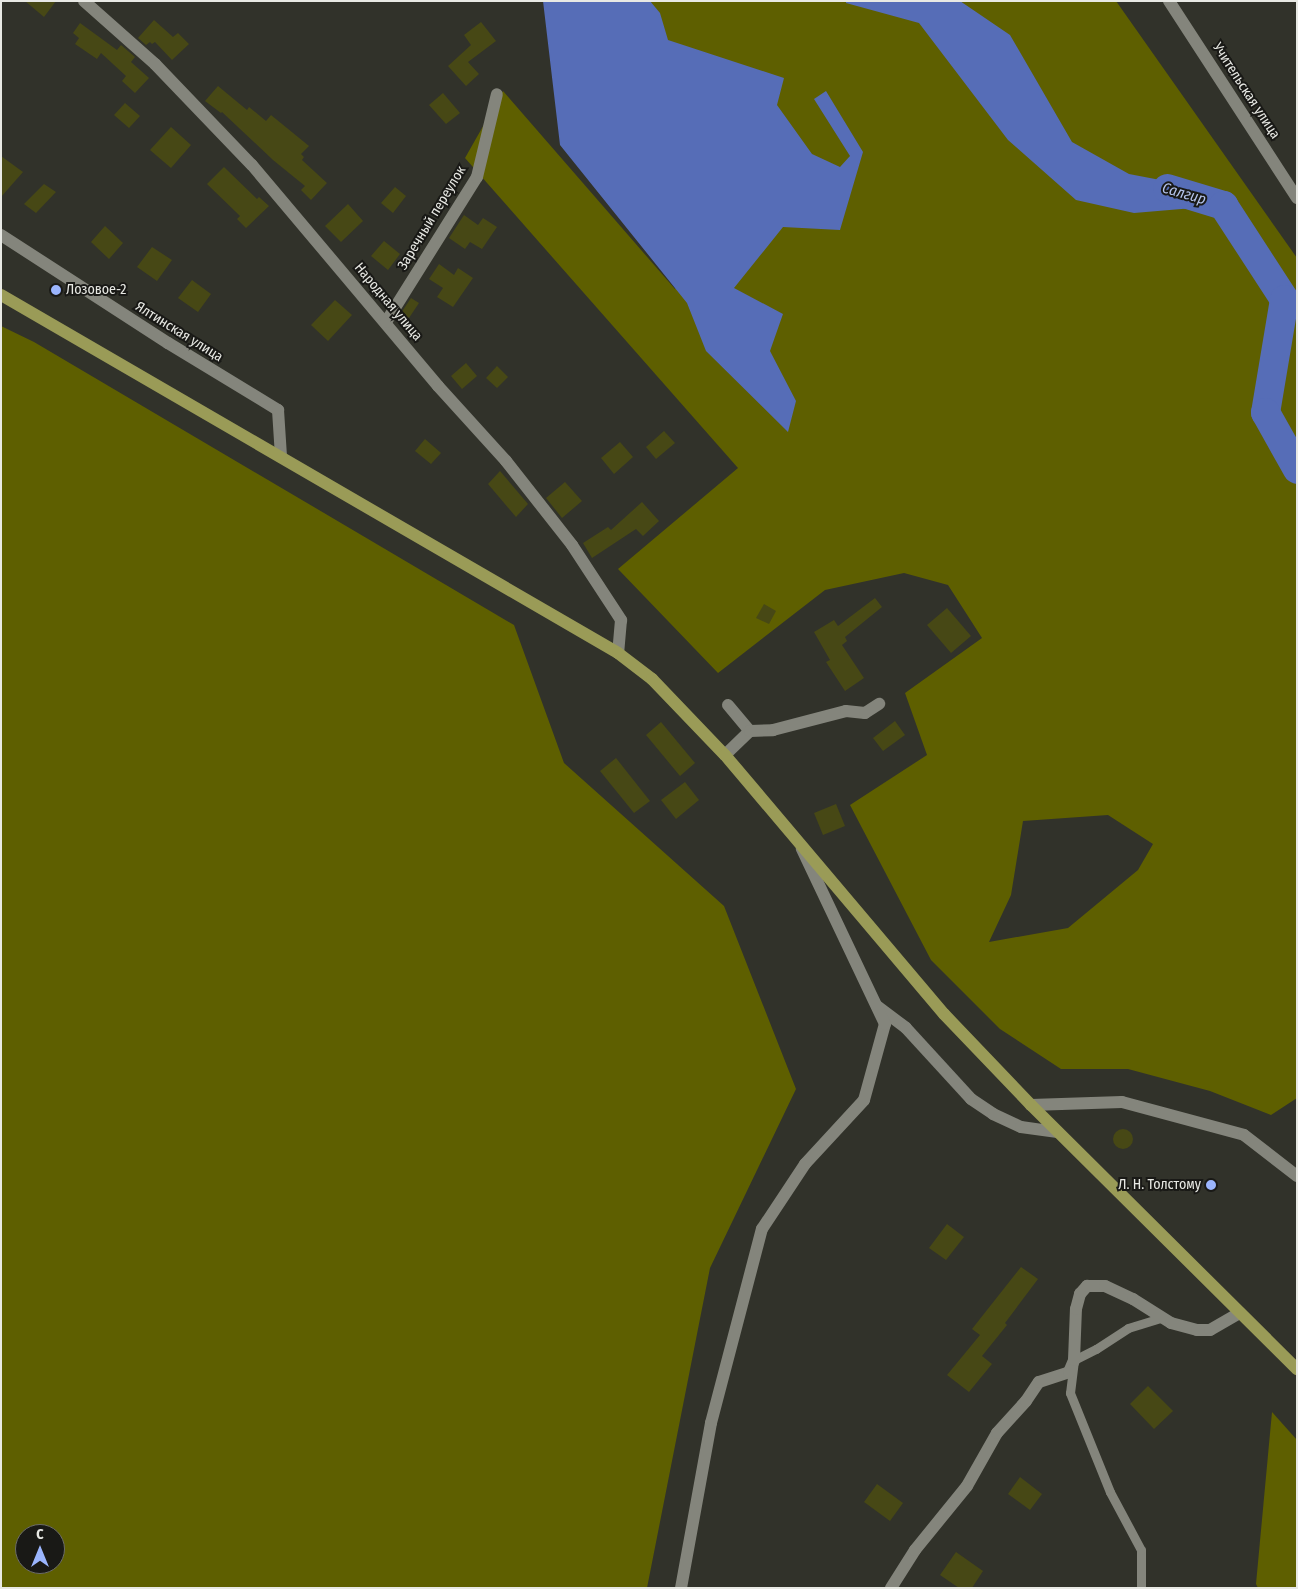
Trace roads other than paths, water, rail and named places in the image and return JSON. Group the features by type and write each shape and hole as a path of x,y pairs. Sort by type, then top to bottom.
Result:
{"main road":[{"path":"1,295 618,653 652,679 725,755 944,1014 1031,1105 1297,1369"}],"street":[{"name":"Народная улица","path":"84,1 154,64 252,165 438,386 506,461 572,545 621,620 618,653"},
{"name":"Учительская улица","path":"1169,1 1297,198"},
{"name":"Заречный переулок","path":"386,322 477,177 497,94"},
{"name":"Ялтинская улица","path":"1,235 168,343 278,410 282,457"},
{"path":"725,755 750,731 773,730 846,712 865,713 879,704"},
{"path":"728,705 750,731"},
{"path":"681,1588 711,1423 762,1229 805,1164 864,1100 885,1024 799,842"},
{"path":"876,1005 906,1028 972,1099 992,1114 1021,1127 1058,1132"},
{"path":"1031,1105 1122,1102 1244,1135 1297,1176"},
{"path":"891,1588 915,1550 967,1486 997,1433 1026,1401 1039,1382 1069,1372 1074,1360 1076,1309 1080,1294 1087,1286 1105,1286 1132,1299 1171,1323 1197,1330 1210,1330 1240,1313"}],"lane":[{"path":"1141,1588 1140,1550 1110,1492 1070,1393 1074,1360 1096,1349 1128,1328 1161,1318"}],"water":[{"path":"543,1 650,1 660,13 668,40 784,78 777,105 812,154 840,167 850,156 814,99 826,91 863,152 840,230 783,227 734,288 783,314 770,351 796,401 788,432 706,351 687,303 560,145"},
{"path":"846,1 960,1 1010,35 1072,142 1129,174 1202,188 1205,207 1134,213 1076,200 1008,140 919,23 846,3"}],"waterway":[{"name":"Салгир","path":"1167,188 1223,205 1284,299 1265,412 1297,469"}],"place":[{"name":"Лозовое-2","path":"56,290"},
{"name":"Л. Н. Толстому","path":"1211,1185"}]}
